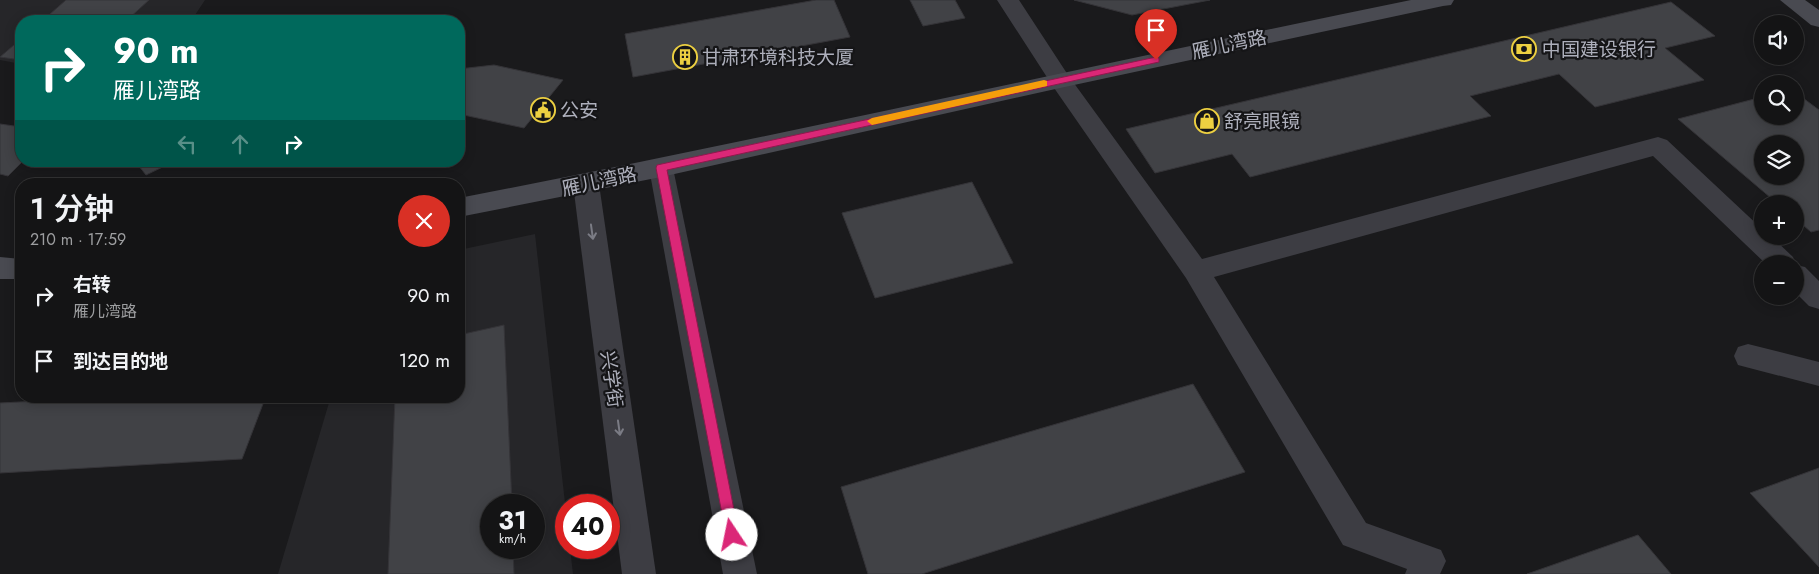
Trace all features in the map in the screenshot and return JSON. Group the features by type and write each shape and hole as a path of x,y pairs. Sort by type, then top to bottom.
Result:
{"main road":[{"name":"雁儿湾路","path":"465,207 586,184 1060,80 1443,0"},
{"path":"1791,0 1819,20"},
{"path":"0,268 15,269"}],"street":[{"path":"1008,0 1060,80 1196,271 1355,534 1429,561 1422,574"},
{"path":"1196,271 1658,146 1773,255"},
{"path":"661,168 740,574"},
{"name":"兴学街","path":"586,184 639,574"},
{"path":"1804,284 1819,298"},
{"path":"1748,356 1819,374"}],"shaded area":[{"path":"0,0 205,0 195,15 15,15 15,63 0,60"},
{"path":"535,234 564,494 555,494 555,559 571,559 573,574 278,574 329,403 465,403 465,249"}],"building":[{"path":"66,0 149,0 133,15 49,15"},
{"name":"甘肃环境科技大厦","path":"816,0 834,0 850,37 633,77 625,34"},
{"path":"910,0 955,0 965,18 923,26"},
{"path":"1074,0 1210,0 1132,15"},
{"path":"1671,2 1715,36 1665,48 1704,80 1595,107 1559,74 1470,96 1491,116 1250,177 1232,154 1155,173 1126,129"},
{"path":"15,44 15,59 0,57"},
{"path":"494,65 563,80 524,128 465,115 465,68"},
{"path":"1754,99 1754,125 1804,125 1804,99 1819,110 1819,230 1811,232 1804,226 1804,195 1767,195 1756,185 1804,185 1804,135 1754,135 1754,184 1678,119"},
{"path":"0,124 15,126 15,167 17,167 8,176 0,174"},
{"path":"140,167 163,167 146,175"},
{"path":"972,182 1013,263 875,298 842,213"},
{"path":"504,325 512,494 480,494 480,559 513,559 514,574 388,574 395,403 465,403 465,334"},
{"path":"1193,384 1245,472 922,574 868,574 841,487"},
{"path":"0,403 263,403 242,459 0,473"},
{"path":"1819,468 1819,567 1750,493"},
{"path":"1638,535 1671,574 1527,574"}],"slow traffic":[{"path":"872,121 1044,83"}],"place":[{"name":"中国建设银行","path":"1524,49"},
{"name":"甘肃环境科技大厦","path":"685,57"},
{"name":"公安","path":"543,110"},
{"name":"舒亮眼镜","path":"1207,121"}],"route":[{"path":"732,535 661,168 1156,60"}]}
